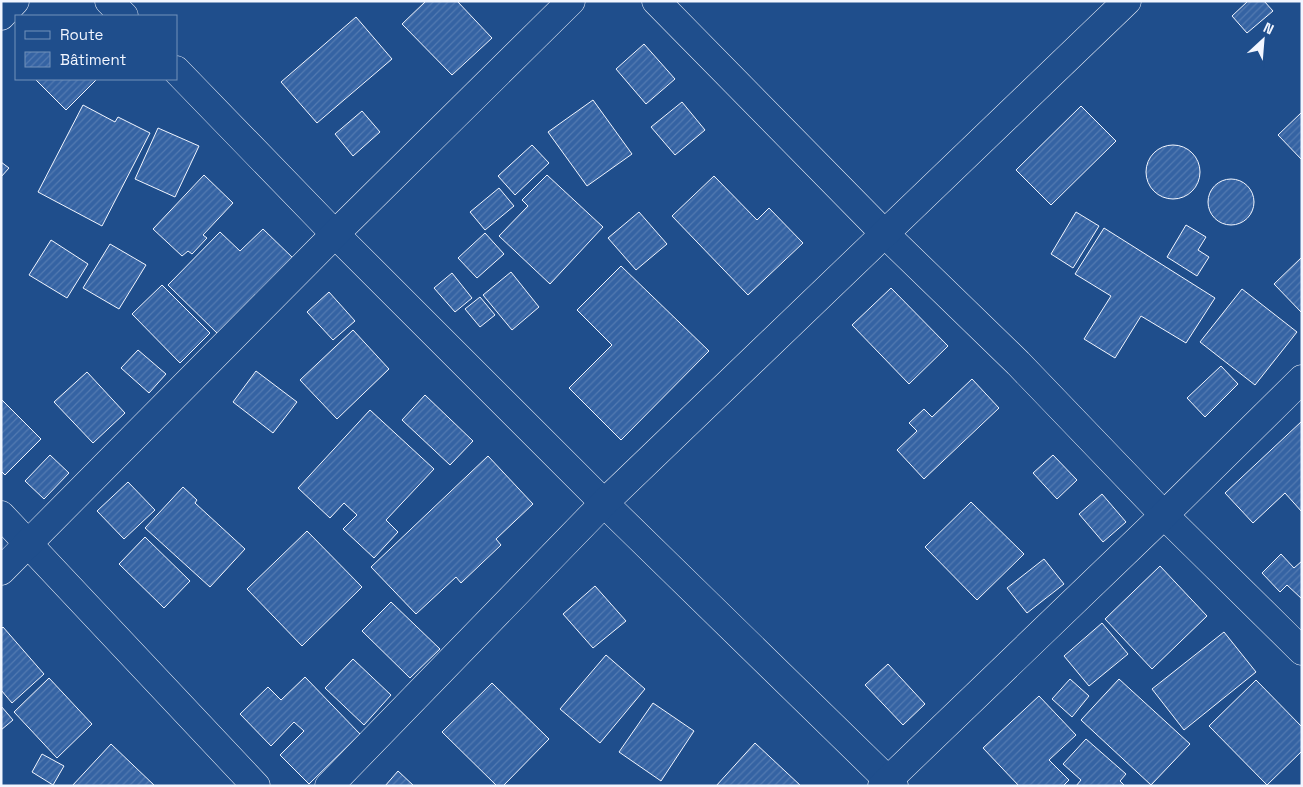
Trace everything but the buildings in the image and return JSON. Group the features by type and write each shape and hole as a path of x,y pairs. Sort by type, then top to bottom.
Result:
{"street":[{"path":"1,16 16,1"},
{"path":"109,1 123,15"},
{"path":"1,571 335,234 571,1"},
{"path":"656,1 884,233 1018,363 1164,514 1302,651"},
{"path":"329,786 604,502 1127,1"},
{"path":"178,72 335,234 888,784 1302,379"},
{"path":"1,515 256,786"}]}
